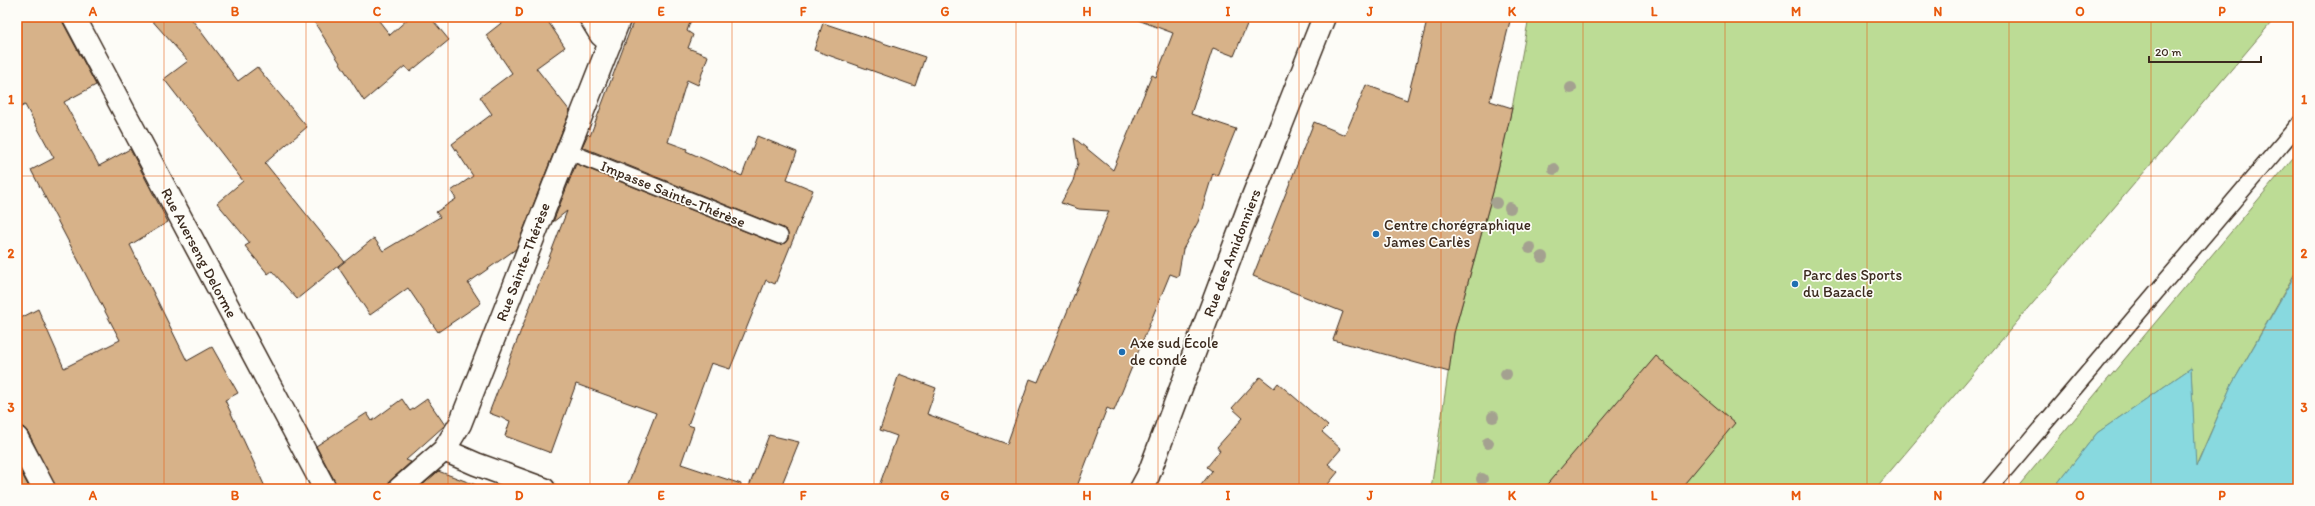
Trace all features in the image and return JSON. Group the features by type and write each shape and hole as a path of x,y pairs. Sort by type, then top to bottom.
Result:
{"street":[{"name":"Rue Averseng Delorme","path":"74,17 325,489"},
{"path":"590,17 601,35 610,43"},
{"name":"Rue Sainte-Thérèse","path":"399,489 444,450 460,424 620,17"},
{"name":"Rue des Amidonniers","path":"1141,489 1148,476 1250,204 1324,17"},
{"path":"17,438 44,489"},
{"path":"444,450 476,464 544,489"}],"lane":[{"path":"1989,489 2298,125"},
{"name":"Impasse Sainte-Thérèse","path":"567,151 780,236"}],"green space":[{"name":"Parc des Sports du Bazacle","path":"1529,17 2276,17 1875,489 1431,489 1454,333 1493,192 1512,108"},
{"path":"2298,152 2298,275 2295,273 2231,386 2195,468 2191,368 2097,433 2053,489 2016,489"}],"water":[{"path":"2296,273 2298,275 2298,489 2053,489 2097,433 2191,368 2196,467 2231,386"}],"building":[{"path":"17,17 60,17 96,85 64,102 99,166 130,149 168,222 130,245 187,361 212,347 238,393 225,400 266,489 56,489 28,432 23,427 17,426 17,320 38,309 64,368 120,340 31,170 54,158 25,105 17,109"},
{"path":"149,17 190,17 238,81 257,67 307,127 265,163 344,261 297,299 272,271 268,274 245,246 250,243 217,203 243,181 164,79 188,61"},
{"path":"311,17 376,17 390,35 410,17 430,17 449,40 410,72 405,66 364,101"},
{"path":"509,17 545,17 565,47 536,68 570,111 516,249 468,283 481,303 438,332 408,288 370,315 338,267 374,238 383,251 440,217 436,212 456,199 451,191 473,176 452,144 492,114 480,97 512,73 486,35"},
{"path":"635,17 692,17 687,31 693,35 688,48 708,56 698,85 687,80 668,142 687,149 686,151 742,176 757,136 797,152 787,179 813,190 775,284 766,280 730,369 711,363 688,425 694,427 681,464 741,484 740,489 626,489 656,413 576,384 551,453 505,436 510,421 489,413 567,211 553,222 576,164 777,244 785,243 788,239 787,231 783,228 582,147 588,134 590,136"},
{"path":"1138,17 1250,17 1234,56 1213,48 1191,114 1236,129 1217,176 1213,173 1198,222 1183,249 1178,277 1170,274 1114,411 1107,408 1076,489 878,489 897,436 880,430 899,374 936,388 927,414 1007,444 1030,379 1038,382 1109,211 1079,209 1061,203 1073,181 1078,163 1074,138 1113,170 1152,75 1156,77 1173,33 1138,20"},
{"name":"Centre chorégraphique James Carlès","path":"1428,17 1511,17 1490,101 1512,108 1493,192 1454,333 1449,372 1333,340 1343,312 1253,276 1314,122 1345,135 1366,85 1407,100"},
{"path":"823,23 925,57 915,86 814,50"},
{"path":"1656,356 1735,423 1680,489 1543,489"},
{"path":"1260,377 1274,388 1278,383 1328,426 1322,432 1341,449 1328,464 1338,472 1324,489 1198,489 1212,471 1207,467 1220,451 1217,447 1243,418 1232,408"},
{"path":"402,399 410,411 427,399 445,425 406,460 411,462 391,480 387,489 339,489 316,446 367,413 372,421"},
{"path":"769,435 799,442 780,489 748,489"},
{"path":"17,465 30,489 17,489"},
{"path":"438,471 476,485 475,489 418,489"}],"place":[{"name":"Centre chorégraphique James Carlès","path":"1376,234"},
{"name":"Parc des Sports du Bazacle","path":"1795,284"},
{"name":"Axe sud École de condé","path":"1122,352"}]}
